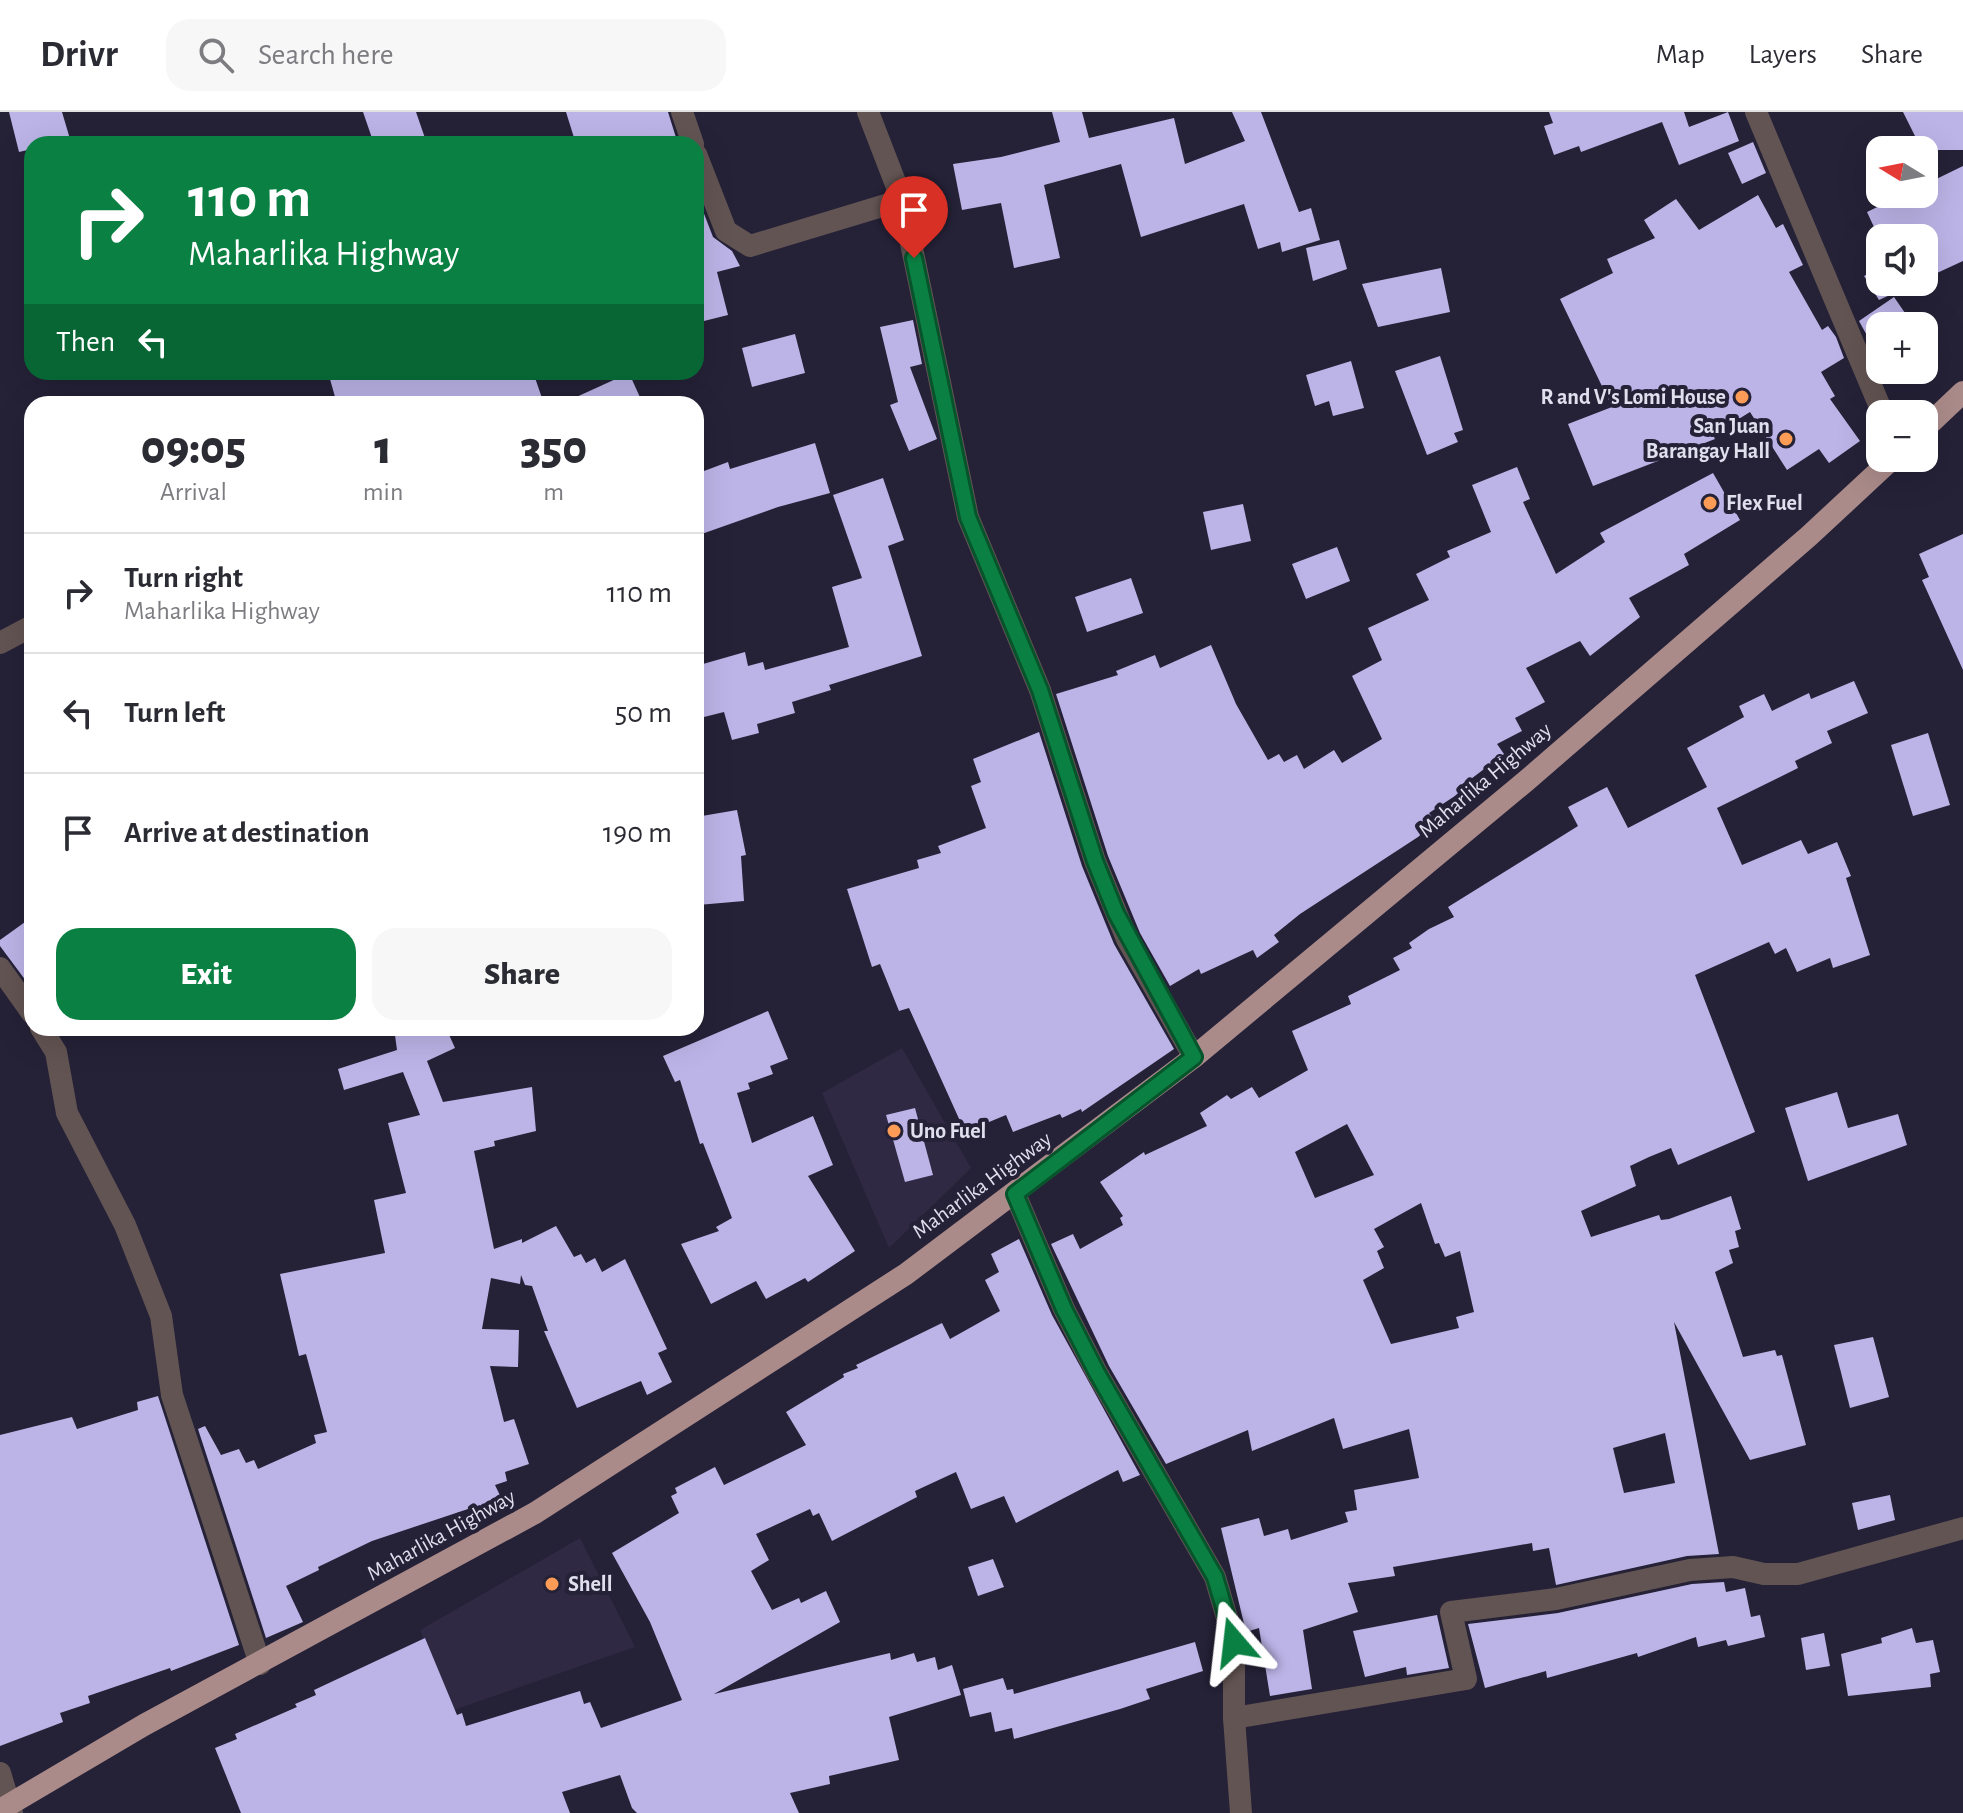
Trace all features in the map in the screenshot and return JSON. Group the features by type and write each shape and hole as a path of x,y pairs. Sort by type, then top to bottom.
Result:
{"highway":[{"path":"1938,416 1963,392"},
{"name":"Maharlika Highway","path":"7,1809 144,1725 535,1513 906,1274 1194,1057 1526,781 1809,536 1878,472"}],"street":[{"path":"682,112 690,136"},
{"path":"868,112 902,200 968,517 1040,690 1095,861 1122,926 1194,1057"},
{"path":"1756,112 1877,400"},
{"path":"704,175 726,231 750,246 902,200"},
{"path":"0,643 24,630"},
{"path":"0,968 24,1002"},
{"path":"46,1036 56,1052 67,1113 125,1225 161,1316 172,1395 260,1664"},
{"path":"1015,1194 1091,1360 1215,1577 1234,1642 1234,1718 1241,1813"},
{"path":"1234,1718 1466,1679 1451,1612 1556,1599 1690,1570 1733,1567 1764,1574 1798,1574 1963,1528"},
{"path":"0,1773 7,1809"}],"shaded area":[{"name":"Uno Fuel","path":"902,1048 971,1168 889,1248 822,1093"},
{"name":"Shell","path":"580,1538 635,1647 451,1711 420,1630"}],"building":[{"path":"9,112 62,112 69,136 24,136 24,151 19,152"},
{"path":"363,112 416,112 424,136 371,136"},
{"path":"566,112 668,112 676,136 574,136"},
{"path":"1052,112 1082,112 1089,138 1174,118 1185,164 1245,141 1232,112 1261,112 1299,212 1311,208 1320,240 1282,252 1280,242 1258,249 1244,204 1141,237 1121,164 1044,185 1060,258 1014,268 1001,203 962,210 953,164 1001,157 1060,142"},
{"path":"1549,112 1684,112 1689,127 1728,112 1739,141 1679,165 1662,122 1581,152 1579,146 1554,155 1544,126 1553,123"},
{"path":"1903,112 1963,112 1963,150 1938,150 1938,136 1915,136"},
{"path":"1753,142 1766,173 1742,184 1728,153"},
{"path":"1963,166 1963,261 1938,273 1938,224 1873,224 1867,212 1875,208 1938,208 1938,178"},
{"path":"1758,195 1776,228 1783,224 1803,265 1789,272 1822,330 1828,326 1836,337 1844,358 1821,372 1835,396 1830,399 1860,441 1829,463 1819,449 1787,470 1750,412 1713,435 1715,439 1593,486 1568,424 1612,407 1560,299 1613,273 1607,259 1655,238 1644,220 1676,199 1699,230"},
{"path":"704,214 713,237 732,251 740,266 717,272 728,315 704,321"},
{"path":"1339,240 1347,269 1313,281 1306,248"},
{"path":"1441,268 1450,312 1378,327 1362,284"},
{"path":"1894,297 1904,312 1872,312"},
{"path":"1866,316 1866,334 1859,321"},
{"path":"913,320 922,364 910,367 937,439 909,451 890,405 898,402 880,327"},
{"path":"795,334 805,373 752,387 742,348"},
{"path":"1440,356 1463,430 1454,433 1458,442 1427,455 1395,371"},
{"path":"1351,361 1364,408 1333,416 1329,401 1315,406 1306,375"},
{"path":"330,380 536,380 541,396 335,396"},
{"path":"614,380 632,380 639,396 579,396"},
{"path":"815,443 830,493 778,507 704,533 704,471 728,462 730,469"},
{"path":"1517,467 1530,499 1523,502 1556,574 1605,542 1600,533 1713,473 1740,520 1684,554 1689,565 1629,598 1640,617 1590,656 1580,641 1526,668 1545,702 1515,718 1522,731 1497,744 1504,754 1459,788 1461,792 1429,813 1436,822 1418,837 1300,914 1274,935 1279,942 1257,958 1253,950 1201,974 1199,969 1170,986 1140,933 1108,856 1056,694 1118,675 1116,671 1155,655 1160,668 1211,645 1236,704 1268,760 1279,754 1284,762 1297,755 1304,769 1334,750 1342,763 1382,739 1352,676 1382,660 1368,628 1429,600 1416,574 1450,557 1447,551 1491,532 1472,485"},
{"path":"883,478 904,540 888,546 922,656 829,685 831,690 792,702 795,713 757,724 759,733 732,740 724,712 704,717 704,664 745,652 748,666 763,662 765,670 849,647 832,587 862,578 833,495"},
{"path":"1243,504 1251,541 1211,550 1203,512"},
{"path":"1963,534 1963,670 1922,580 1929,577 1919,554"},
{"path":"1337,547 1350,581 1306,599 1292,564"},
{"path":"1131,578 1143,613 1087,632 1075,597"},
{"path":"1854,681 1868,713 1827,731 1832,743 1795,761 1798,768 1717,808 1742,865 1801,840 1808,854 1837,842 1851,876 1846,878 1870,955 1833,968 1830,958 1797,972 1786,948 1775,954 1769,942 1695,975 1755,1132 1678,1165 1671,1148 1649,1157 1630,1166 1636,1186 1581,1211 1591,1237 1659,1215 1661,1220 1669,1219 1731,1196 1741,1229 1735,1231 1739,1247 1729,1250 1733,1263 1715,1272 1743,1357 1775,1350 1777,1356 1782,1355 1806,1445 1750,1460 1674,1322 1719,1554 1687,1556 1556,1585 1549,1548 1533,1551 1532,1543 1393,1567 1395,1576 1348,1583 1358,1612 1303,1630 1312,1689 1270,1696 1259,1628 1246,1632 1221,1528 1259,1518 1264,1536 1288,1529 1291,1540 1348,1522 1345,1512 1357,1510 1354,1490 1419,1478 1409,1429 1343,1449 1334,1418 1252,1451 1248,1430 1166,1464 1109,1366 1051,1244 1073,1234 1080,1249 1123,1225 1120,1218 1123,1216 1100,1182 1144,1152 1145,1155 1207,1126 1200,1113 1227,1095 1231,1099 1252,1087 1259,1098 1308,1070 1292,1031 1351,1004 1348,996 1400,970 1393,958 1412,948 1409,943 1429,929 1454,917 1448,907 1578,826 1568,807 1607,787 1628,828 1707,787 1687,748 1744,717 1739,706 1764,694 1772,711 1809,693 1811,699","holes":["1347,1124 1374,1175 1315,1198 1295,1152","1421,1203 1435,1244 1439,1243 1445,1257 1460,1251 1474,1312 1456,1317 1459,1328 1391,1344 1363,1280 1384,1268 1377,1251 1384,1247 1374,1229","1665,1433 1675,1483 1624,1493 1613,1448"]},
{"path":"1039,732 1082,866 1114,944 1174,1049 1082,1112 1081,1109 1062,1118 1060,1114 1013,1132 1006,1115 965,1132 909,1008 899,1011 880,964 872,967 847,889 919,868 917,860 941,853 938,846 986,828 971,786 981,782 973,759"},
{"path":"1928,733 1950,805 1913,816 1891,745"},
{"path":"737,810 746,855 741,856 744,901 704,904 704,816"},
{"path":"24,923 24,978 0,946 0,940"},
{"path":"768,1011 788,1059 770,1066 773,1074 748,1083 750,1089 737,1093 752,1143 813,1116 833,1165 808,1176 855,1251 808,1282 805,1278 766,1299 756,1281 711,1304 681,1244 719,1231 716,1227 732,1218 703,1143 700,1144 680,1080 675,1082 663,1056"},
{"path":"395,1036 450,1036 455,1048 427,1061 443,1102 532,1087 536,1131 494,1141 495,1146 474,1151 494,1249 522,1239 522,1243 556,1226 574,1257 581,1254 586,1263 595,1258 602,1272 625,1259 667,1349 658,1353 672,1382 647,1395 641,1381 577,1408 544,1331 548,1331 532,1286 525,1285 521,1275 520,1284 491,1278 482,1329 519,1330 518,1367 490,1366 504,1422 514,1419 529,1464 505,1472 507,1481 495,1485 506,1508 485,1517 480,1505 372,1541 318,1567 319,1570 286,1586 303,1622 266,1638 198,1429 205,1426 221,1455 239,1449 246,1463 254,1460 258,1469 316,1443 314,1435 327,1432 306,1354 299,1356 280,1274 385,1253 374,1200 406,1193 388,1123 420,1115 403,1072 344,1090 338,1069 397,1050"},
{"path":"1837,1092 1848,1128 1898,1114 1907,1145 1808,1181 1785,1108"},
{"path":"915,1108 933,1175 905,1182 886,1115"},
{"path":"1019,1239 1052,1315 1140,1475 1123,1482 1118,1470 1016,1523 1004,1496 971,1509 956,1472 915,1491 917,1497 832,1541 819,1513 813,1516 810,1509 756,1534 769,1560 751,1571 772,1610 799,1598 801,1603 826,1591 840,1622 714,1694 890,1653 891,1660 914,1653 917,1662 935,1657 938,1670 952,1665 961,1695 889,1717 899,1760 829,1776 830,1784 790,1793 799,1813 637,1813 632,1808 620,1775 562,1792 570,1813 241,1813 215,1748 237,1739 235,1734 297,1707 295,1704 316,1695 314,1690 425,1638 457,1715 462,1713 466,1726 580,1691 584,1704 590,1702 601,1728 682,1700 650,1622 612,1553 679,1513 671,1496 677,1493 675,1488 715,1467 724,1485 806,1445 786,1412 844,1377 843,1374 858,1368 856,1365 942,1323 950,1339 1000,1311 985,1280 999,1272 991,1254"},
{"path":"1873,1337 1889,1397 1850,1408 1834,1345"},
{"path":"158,1396 239,1645 171,1671 170,1668 88,1696 90,1703 60,1713 63,1722 0,1746 0,1435 72,1417 77,1429 138,1410 137,1402"},
{"path":"1890,1495 1895,1520 1858,1530 1852,1503"},
{"path":"993,1559 1004,1587 978,1596 968,1567"},
{"path":"1724,1582 1726,1592 1745,1588 1751,1617 1760,1615 1765,1637 1728,1646 1726,1640 1698,1647 1696,1637 1638,1657 1637,1653 1547,1678 1546,1671 1485,1688 1468,1624 1558,1613 1692,1584"},
{"path":"1437,1615 1449,1668 1407,1675 1406,1667 1365,1677 1353,1631"},
{"path":"1912,1628 1916,1643 1933,1640 1940,1672 1930,1674 1931,1687 1848,1696 1841,1654 1882,1643 1881,1638"},
{"path":"1824,1633 1830,1666 1806,1670 1801,1638"},
{"path":"1195,1642 1203,1671 1146,1689 1150,1699 1120,1709 1014,1739 1012,1728 995,1732 991,1712 970,1717 963,1689 1003,1678 1007,1690 1013,1689 1014,1694"}],"place":[{"name":"R and V's Lomi House","path":"1742,397"},
{"name":"San Juan Barangay Hall","path":"1786,439"},
{"name":"Flex Fuel","path":"1710,503"},
{"name":"Uno Fuel","path":"894,1131"},
{"name":"Shell","path":"552,1584"}],"route":[{"path":"914,258 968,517 1040,690 1095,861 1116,913 1127,939 1194,1057 1015,1194 1064,1309 1097,1373 1215,1577 1234,1642"}]}
